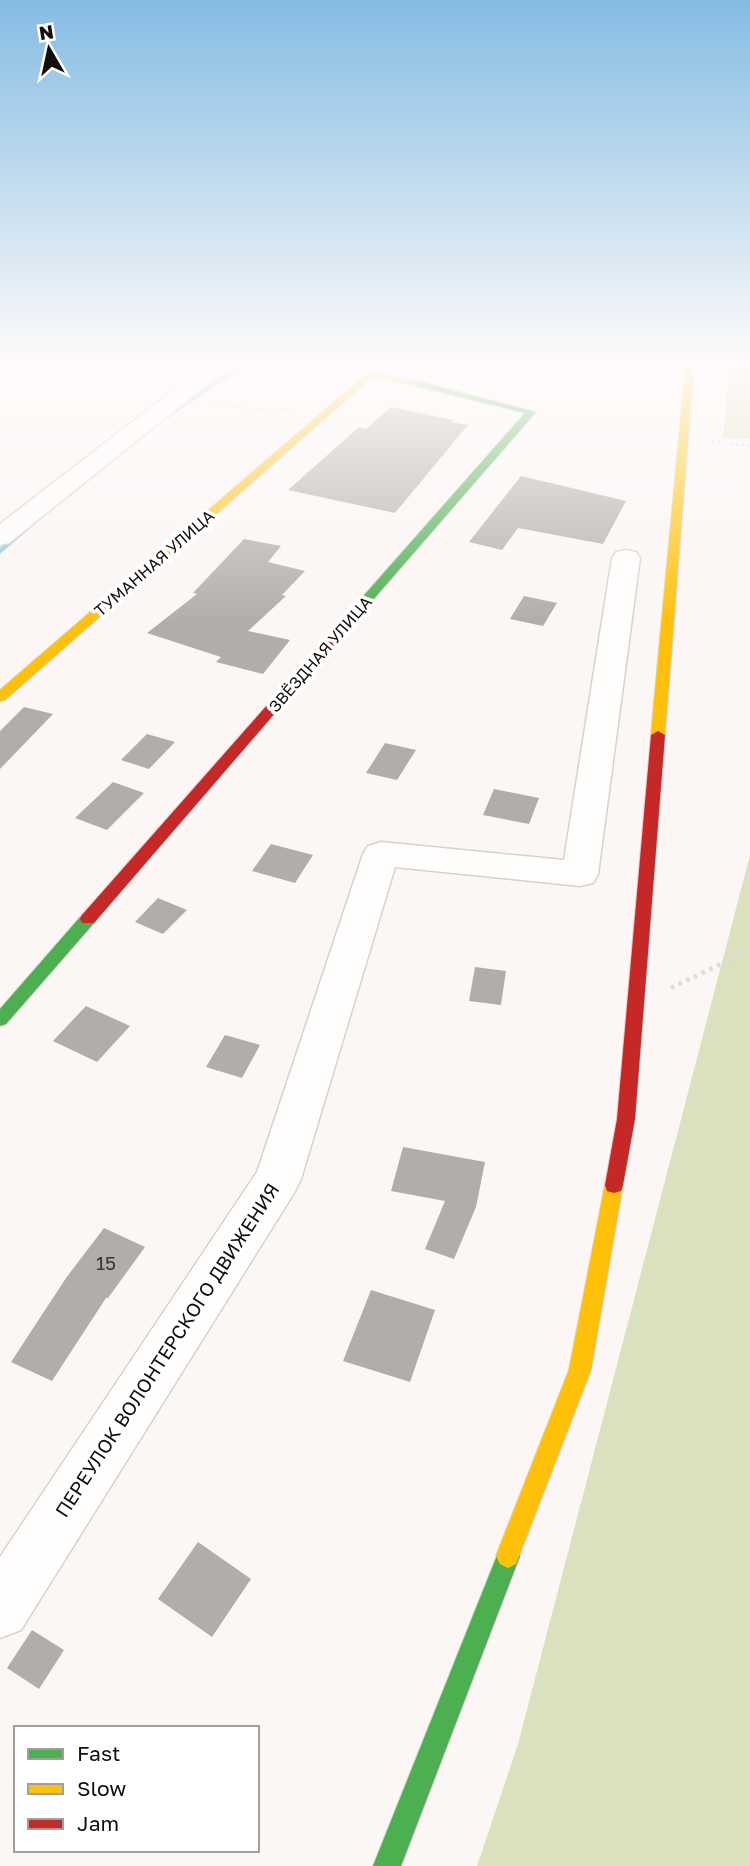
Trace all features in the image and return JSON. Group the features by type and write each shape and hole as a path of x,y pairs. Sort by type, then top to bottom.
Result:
{"street":[{"path":"0,537 113,449"},
{"name":"ТУМАННАЯ УЛИЦА","path":"0,697 284,449"},
{"name":"ЗВЁЗДНАЯ УЛИЦА","path":"0,1020 499,449"},
{"path":"387,1866 580,1370 626,1119 683,449"},
{"name":"ПЕРЕУЛОК ВОЛОНТЕРСКОГО ДВИЖЕНИЯ","path":"0,1609 278,1179 381,854 580,874 626,558"}],"path":[{"path":"636,1004 750,950"}],"green space":[{"path":"750,855 750,1866 477,1866 518,1744"}],"building":[{"path":"334,449 448,449 395,513 288,490"},
{"path":"521,476 626,501 603,544 518,528 502,550 469,542"},
{"path":"244,539 281,546 268,562 305,571 282,595 286,596 248,631 290,640 263,674 216,662 221,657 147,633 197,594 193,593"},
{"path":"524,596 557,603 543,626 510,619"},
{"path":"24,707 53,714 0,769 0,731"},
{"path":"147,734 175,742 149,769 121,760"},
{"path":"385,743 416,750 397,780 366,773"},
{"path":"113,782 144,793 107,830 75,818"},
{"path":"494,789 539,798 529,824 483,815"},
{"path":"271,844 313,855 295,883 252,871"},
{"path":"158,898 187,910 163,934 135,922"},
{"path":"475,967 506,971 501,1005 469,1001"},
{"path":"86,1006 130,1026 97,1062 53,1041"},
{"path":"225,1035 260,1045 242,1078 206,1067"},
{"path":"403,1147 485,1162 476,1207 454,1259 425,1249 445,1201 391,1191"},
{"path":"104,1228 145,1247 106,1298 52,1381 11,1362 66,1278"},
{"path":"371,1290 435,1310 410,1382 343,1361"},
{"path":"198,1542 251,1579 212,1637 158,1599"},
{"path":"32,1630 64,1650 39,1689 7,1668"}],"waterway":[{"path":"0,552 31,525"}],"traffic: fast":[{"path":"348,621 499,449"},
{"path":"0,1020 88,919"},
{"path":"387,1866 508,1556"}],"traffic: slow":[{"path":"0,697 284,449"},
{"path":"658,735 683,449"},
{"path":"508,1556 580,1370 614,1185"}],"traffic: jam":[{"path":"88,919 348,621"},
{"path":"614,1185 626,1119 658,735"}]}
